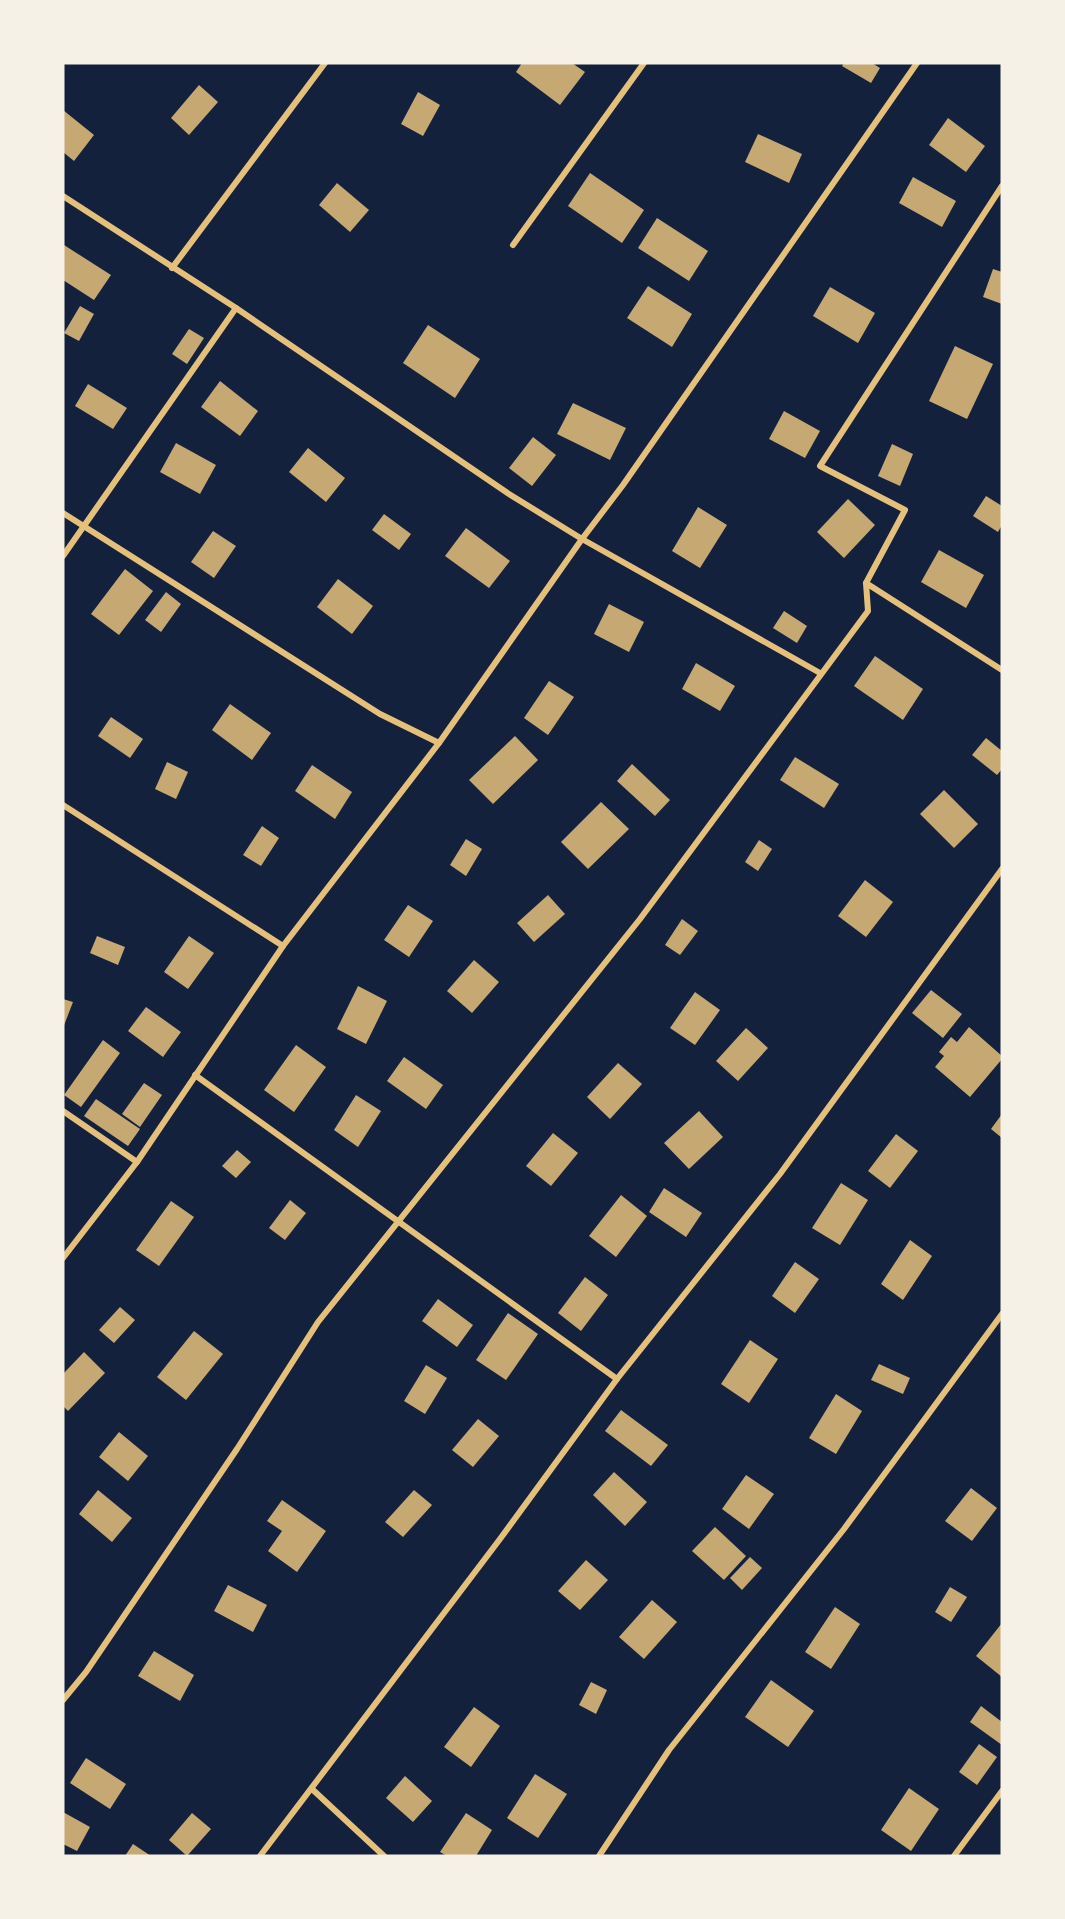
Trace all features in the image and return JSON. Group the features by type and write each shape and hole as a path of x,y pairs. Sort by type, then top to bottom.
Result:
{"street":[{"path":"172,268 325,63"},
{"path":"513,244 644,63"},
{"path":"63,1257 137,1162 283,946 439,743 582,539 623,485 917,63"},
{"path":"63,1700 86,1672 237,1449 318,1322 399,1224 640,919 868,611 866,583 905,510 820,466 1002,186"},
{"path":"63,196 236,308 509,494 582,539 820,673"},
{"path":"63,556 236,308"},
{"path":"63,513 380,714 439,743"},
{"path":"866,583 1002,670"},
{"path":"63,805 283,946"},
{"path":"260,1856 312,1790 617,1379 780,1174 1002,869"},
{"path":"195,1075 617,1379"},
{"path":"63,1111 137,1162"},
{"path":"599,1856 669,1750 844,1529 1002,1314"},
{"path":"312,1790 384,1856"},
{"path":"954,1856 1002,1791"}],"building":[{"path":"522,63 572,63 585,72 560,105 516,72"},
{"path":"844,63 872,63 880,68 871,83 842,66"},
{"path":"199,85 218,102 189,135 171,118"},
{"path":"418,92 440,105 423,136 401,124"},
{"path":"63,110 94,135 74,161 63,152"},
{"path":"948,118 985,146 966,172 929,145"},
{"path":"758,134 802,154 789,183 745,162"},
{"path":"590,173 644,210 622,243 568,206"},
{"path":"913,177 956,201 942,227 899,203"},
{"path":"337,183 369,210 350,232 319,205"},
{"path":"657,218 708,251 689,281 638,248"},
{"path":"64,245 111,275 94,300 63,280"},
{"path":"993,269 1002,272 1002,304 983,297"},
{"path":"648,286 692,314 672,347 627,318"},
{"path":"830,287 875,313 858,343 813,316"},
{"path":"80,306 94,314 79,341 64,333"},
{"path":"428,325 480,359 455,398 403,363"},
{"path":"189,329 204,338 187,364 172,354"},
{"path":"955,346 993,364 967,419 929,401"},
{"path":"220,381 258,411 240,436 201,407"},
{"path":"88,384 127,408 113,429 75,406"},
{"path":"573,403 626,428 610,460 557,434"},
{"path":"784,411 820,431 805,458 769,439"},
{"path":"533,437 556,455 532,486 509,468"},
{"path":"176,443 216,465 200,494 160,472"},
{"path":"892,444 913,454 900,486 878,476"},
{"path":"308,448 345,478 326,502 289,472"},
{"path":"986,496 1002,506 1002,525 998,532 973,516"},
{"path":"848,499 875,525 844,558 817,532"},
{"path":"698,507 727,525 700,568 672,551"},
{"path":"384,514 411,534 399,550 372,530"},
{"path":"466,528 510,561 489,588 445,556"},
{"path":"213,531 236,546 214,578 191,562"},
{"path":"939,550 984,575 966,608 921,582"},
{"path":"125,569 153,591 119,635 91,614"},
{"path":"338,579 373,606 352,634 317,607"},
{"path":"166,592 181,604 161,632 145,620"},
{"path":"609,604 644,622 629,652 594,634"},
{"path":"784,611 807,626 797,643 773,628"},
{"path":"875,656 923,689 903,720 854,686"},
{"path":"696,663 735,686 720,711 682,689"},
{"path":"549,681 574,697 548,735 524,718"},
{"path":"230,704 271,733 252,760 212,730"},
{"path":"111,717 143,739 130,758 98,736"},
{"path":"515,736 538,760 493,804 469,780"},
{"path":"986,738 1002,751 1002,769 997,775 972,755"},
{"path":"795,757 839,784 824,808 780,780"},
{"path":"167,762 188,772 176,799 155,789"},
{"path":"632,764 670,800 655,816 617,781"},
{"path":"312,765 352,792 335,819 295,791"},
{"path":"944,790 978,824 954,848 920,814"},
{"path":"601,802 629,829 588,869 561,842"},
{"path":"262,826 279,838 261,866 243,855"},
{"path":"466,839 482,849 466,876 450,865"},
{"path":"759,840 772,849 758,871 745,862"},
{"path":"865,880 893,902 866,937 838,916"},
{"path":"548,895 565,914 534,942 517,923"},
{"path":"408,905 433,921 409,957 384,940"},
{"path":"682,919 698,931 680,955 665,945"},
{"path":"97,936 125,947 118,965 90,953"},
{"path":"189,936 214,953 188,989 164,972"},
{"path":"474,960 499,982 472,1013 447,991"},
{"path":"358,986 387,1001 366,1044 337,1029"},
{"path":"931,990 962,1014 943,1038 912,1013"},
{"path":"695,992 720,1010 695,1045 670,1028"},
{"path":"63,999 73,1002 63,1028"},
{"path":"146,1007 181,1032 163,1057 128,1031"},
{"path":"969,1027 1002,1056 1002,1059 970,1097 935,1067 944,1056 939,1052 951,1037 957,1042"},
{"path":"746,1028 768,1048 738,1081 716,1061"},
{"path":"103,1040 120,1053 81,1107 64,1095"},
{"path":"296,1045 326,1067 294,1112 264,1090"},
{"path":"404,1057 443,1085 426,1109 387,1081"},
{"path":"618,1063 642,1084 610,1119 587,1097"},
{"path":"144,1083 162,1095 140,1127 122,1114"},
{"path":"356,1095 381,1111 358,1147 334,1130"},
{"path":"96,1099 140,1129 128,1146 84,1116"},
{"path":"699,1111 723,1137 689,1169 664,1143"},
{"path":"1002,1114 1002,1138 991,1129"},
{"path":"553,1133 578,1153 551,1186 526,1166"},
{"path":"896,1134 918,1151 890,1188 868,1171"},
{"path":"237,1150 251,1162 236,1178 222,1166"},
{"path":"841,1183 868,1200 840,1245 812,1228"},
{"path":"664,1188 702,1213 686,1237 649,1212"},
{"path":"621,1195 647,1216 616,1257 589,1236"},
{"path":"290,1200 306,1213 285,1240 269,1228"},
{"path":"171,1201 194,1217 159,1266 136,1250"},
{"path":"910,1240 932,1256 903,1300 881,1284"},
{"path":"795,1262 819,1279 795,1313 772,1296"},
{"path":"585,1277 608,1295 581,1331 558,1313"},
{"path":"438,1299 473,1325 457,1347 422,1321"},
{"path":"120,1307 135,1320 114,1343 99,1330"},
{"path":"508,1313 538,1334 506,1380 476,1360"},
{"path":"194,1331 223,1354 186,1400 157,1377"},
{"path":"750,1340 778,1359 749,1403 721,1384"},
{"path":"84,1352 105,1373 68,1411 63,1406 63,1374"},
{"path":"879,1364 910,1378 903,1394 871,1380"},
{"path":"426,1365 447,1378 425,1414 404,1401"},
{"path":"836,1394 862,1411 836,1454 809,1438"},
{"path":"621,1410 668,1445 651,1466 605,1431"},
{"path":"478,1419 499,1436 473,1467 452,1450"},
{"path":"119,1432 148,1456 128,1481 99,1457"},
{"path":"614,1472 647,1502 625,1526 593,1495"},
{"path":"746,1475 774,1494 749,1529 722,1509"},
{"path":"971,1488 997,1508 972,1541 945,1521"},
{"path":"98,1490 132,1518 112,1542 79,1514"},
{"path":"414,1490 432,1505 403,1537 385,1522"},
{"path":"282,1500 326,1531 297,1572 268,1551 282,1531 267,1521"},
{"path":"715,1527 746,1556 724,1580 692,1551"},
{"path":"750,1557 762,1568 742,1590 730,1578"},
{"path":"586,1560 608,1580 580,1610 558,1591"},
{"path":"228,1585 267,1605 253,1632 214,1611"},
{"path":"950,1587 967,1597 951,1622 935,1612"},
{"path":"652,1600 677,1622 644,1659 619,1637"},
{"path":"835,1607 860,1624 831,1669 805,1652"},
{"path":"1002,1623 1002,1677 976,1656"},
{"path":"154,1651 194,1675 180,1701 138,1676"},
{"path":"771,1680 814,1711 788,1747 745,1717"},
{"path":"591,1682 607,1690 596,1714 579,1705"},
{"path":"981,1706 1002,1722 1002,1745 970,1722"},
{"path":"474,1707 500,1726 471,1767 444,1747"},
{"path":"979,1744 997,1757 977,1785 959,1772"},
{"path":"86,1758 126,1784 110,1809 70,1783"},
{"path":"535,1774 567,1794 538,1838 507,1818"},
{"path":"405,1776 432,1801 413,1822 386,1798"},
{"path":"909,1788 939,1809 911,1851 881,1830"},
{"path":"63,1812 90,1827 77,1851 63,1844"},
{"path":"192,1813 211,1829 187,1856 169,1840"},
{"path":"466,1813 492,1830 476,1856 447,1856 440,1852"},
{"path":"133,1844 151,1856 125,1856"}]}
